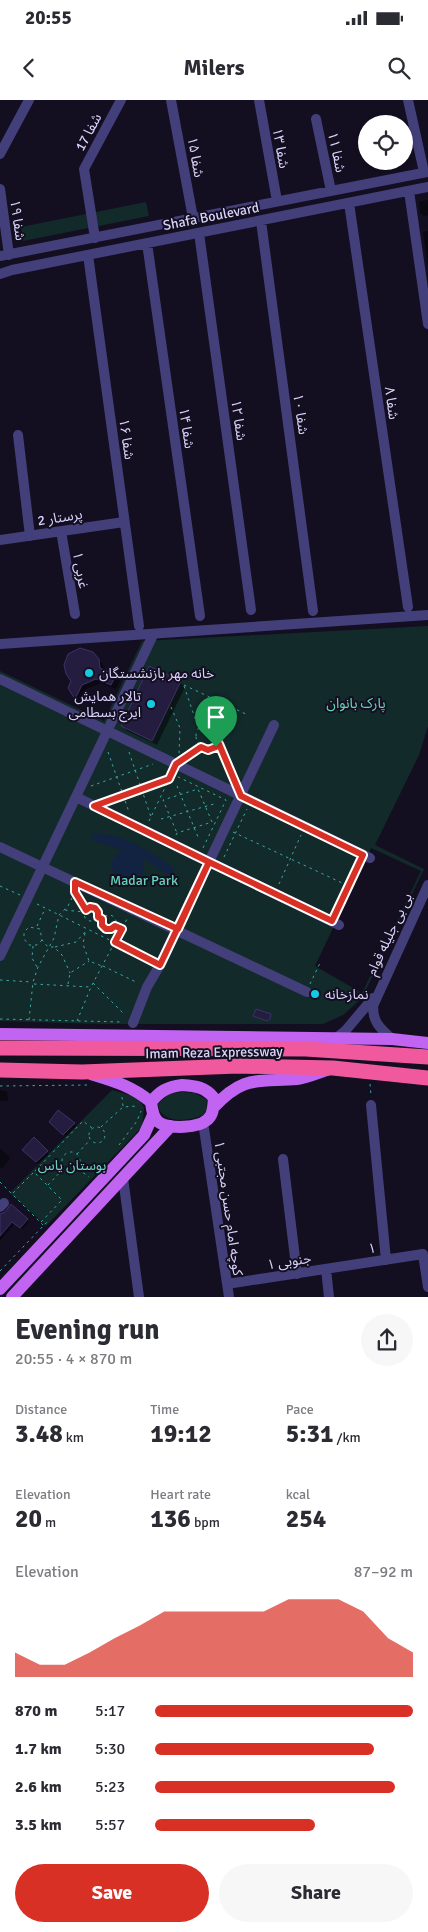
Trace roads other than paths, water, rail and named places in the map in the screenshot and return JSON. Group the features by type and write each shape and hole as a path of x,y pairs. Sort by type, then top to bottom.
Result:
{"highway":[{"name":"Imam Reza Expressway","path":"0,1048 44,1042 306,1049 428,1057"},
{"name":"Imam Reza Expressway","path":"0,1070 82,1072 238,1066 333,1068 428,1078"}],"main road":[{"path":"0,1034 44,1042 335,1038 392,1039 428,1043"},
{"path":"306,1049 335,1038"},
{"path":"213,1108 234,1088 256,1080 300,1079 333,1068"},
{"path":"12,1297 123,1178 150,1139 148,1108 159,1092 167,1088 197,1086 208,1091 214,1098 213,1113 203,1122 171,1126 159,1123 148,1108 136,1090 124,1084 82,1072"},
{"path":"0,1288 150,1139 171,1126"}],"street":[{"path":"0,154 29,100"},
{"name":"شفا 17","path":"95,238 84,169 121,100"},
{"name":"شفا ۱۵","path":"171,100 193,218"},
{"name":"شفا ۱۳","path":"259,100 277,202"},
{"path":"408,100 426,172"},
{"name":"شفا ۱۱","path":"316,119 332,191"},
{"name":"Shafa Boulevard","path":"5,255 426,172"},
{"name":"Shafa Boulevard","path":"0,274 428,188"},
{"name":"شفا ۱۹","path":"0,189 5,255"},
{"path":"408,191 428,324"},
{"name":"شفا ۸","path":"349,203 408,607"},
{"name":"شفا ۱۰","path":"261,221 313,611"},
{"name":"شفا ۱۲","path":"199,233 251,610"},
{"name":"شفا ۱۴","path":"148,243 200,616"},
{"name":"شفا ۱۶","path":"88,255 139,626"},
{"path":"18,435 30,536"},
{"name":"پرستار 2","path":"0,540 124,522"},
{"name":"۱ غربی","path":"61,531 75,614"},
{"path":"0,644 428,615"},
{"path":"0,956 152,635"},
{"path":"0,679 105,735 124,739 166,759 174,769 241,796 367,857"},
{"path":"133,1023 147,987 178,929 274,725"},
{"path":"77,794 94,806 335,923"},
{"path":"0,846 42,867 75,887 132,907 307,992"},
{"name":"بی بی جلیله قوام","path":"376,996 428,885"},
{"path":"335,1038 346,1030 376,996"},
{"path":"376,996 372,1016 377,1026 392,1039"},
{"path":"371,1105 386,1260"},
{"name":"کوچه امام حسن مجتبی ۱","path":"203,1122 229,1297"},
{"path":"283,1160 297,1274"},
{"path":"123,1178 139,1297"},
{"name":"۱‍","path":"326,1269 423,1254 428,1287"},
{"path":"326,1269 329,1297"},
{"name":"۱ جنوبی","path":"227,1284 326,1269"}],"water":[{"path":"95,833 106,834 137,845 174,868 174,874 168,875 144,859 143,872 138,879 130,881 122,879 115,874 112,867 114,859 123,850 94,841 92,836"}],"place":[{"name":"خانه مهر بازنشستگان","path":"89,673"},
{"name":"تالار همایش ایرج بسطامی","path":"151,704"},
{"name":"نمازخانه","path":"315,994"}],"park label":[{"name":"پارک بانوان","path":"356,703"},
{"name":"Madar Park","path":"144,880"},
{"name":"بوستان یاس","path":"72,1165"}]}
